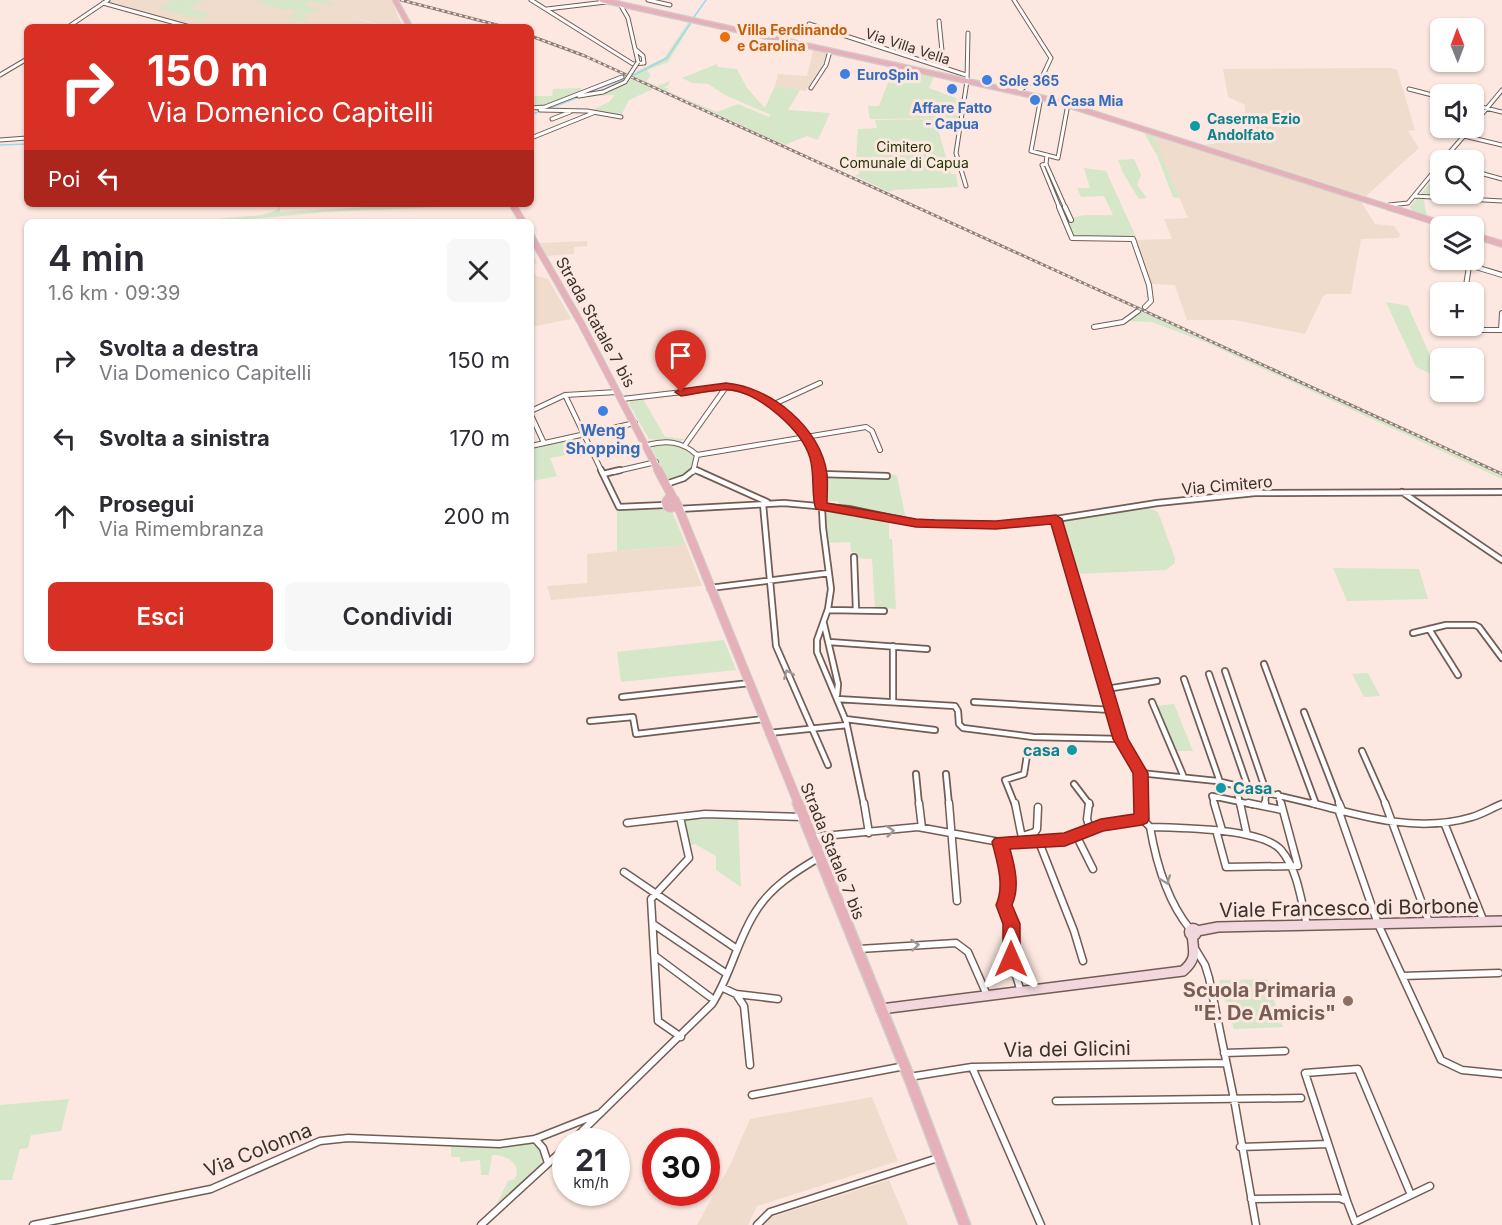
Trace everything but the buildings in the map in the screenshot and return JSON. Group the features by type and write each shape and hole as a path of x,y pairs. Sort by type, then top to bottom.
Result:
{"main road":[{"path":"395,1 408,24"},
{"path":"605,1 619,2 830,51 966,78 1041,97 1430,221"},
{"path":"1484,238 1502,244"},
{"name":"Strada Statale 7 bis","path":"534,241 667,485"},
{"path":"667,485 672,505"},
{"name":"Strada Statale 7 bis","path":"672,505 750,683 957,1199"},
{"path":"957,1199 958,1225"},
{"path":"957,1199 965,1225"}],"street":[{"path":"72,24 108,0"},
{"path":"531,0 633,64 644,63 643,56 635,49"},
{"path":"648,0 670,5"},
{"path":"1014,0 1050,54 1052,61 1044,75 1017,92"},
{"path":"547,9 605,1"},
{"path":"576,96 603,92 625,82 638,62 628,18 619,2"},
{"path":"103,3 179,24"},
{"path":"938,66 943,62 939,21"},
{"name":"Via Villa Vella","path":"809,24 938,66 966,78"},
{"path":"966,186 956,153 966,78 968,33"},
{"path":"811,88 826,65 830,51"},
{"path":"0,75 24,61"},
{"path":"534,109 576,96 622,77"},
{"path":"1409,89 1430,94"},
{"path":"1484,112 1502,90"},
{"path":"1041,97 1031,151 1058,158 1068,105"},
{"path":"1484,107 1502,112"},
{"path":"534,109 621,117"},
{"path":"552,119 573,111"},
{"path":"534,137 592,113"},
{"path":"0,140 24,138"},
{"path":"1452,150 1462,138"},
{"path":"1472,138 1502,146"},
{"path":"1047,155 1046,164 1071,220"},
{"path":"1046,164 1042,165 1072,238 1133,239 1149,285 1150,301 1144,307"},
{"path":"1484,174 1502,179"},
{"path":"1399,210 1407,205 1430,176"},
{"path":"1414,196 1502,201"},
{"path":"1380,204 1407,205 1414,216"},
{"path":"1399,210 1402,204"},
{"path":"1484,270 1502,275"},
{"path":"1094,327 1123,322 1138,311"},
{"path":"1484,330 1502,330 1502,313"},
{"path":"772,405 820,383"},
{"path":"686,445 726,387"},
{"path":"622,399 726,387 742,389 772,405 796,424 806,437 815,454 821,474 820,506 831,596 825,624 816,643 819,656 846,722 869,833"},
{"path":"534,411 565,395 618,392"},
{"path":"565,395 619,507 766,503"},
{"path":"534,420 544,443"},
{"path":"534,445 635,423"},
{"path":"697,455 866,427 872,431 880,450"},
{"path":"647,445 663,442 686,445 697,455"},
{"path":"667,485 684,478 695,470 697,455"},
{"path":"603,474 656,462"},
{"path":"695,470 766,503"},
{"path":"821,474 886,476"},
{"path":"1402,492 1502,560"},
{"name":"Via Cimitero","path":"766,503 849,509 916,523 996,525 1056,519 1157,503 1255,493 1502,492"},
{"path":"766,503 769,580 776,646 828,765"},
{"path":"880,1009 1183,971 1192,963 1193,931 1183,922 1176,909 1152,842 1150,828 1142,819 1140,773 1121,739 1056,519"},
{"path":"854,557 856,610"},
{"path":"710,588 829,573"},
{"path":"828,610 884,610"},
{"path":"825,624 838,684 837,699"},
{"path":"1413,633 1446,625 1475,625 1502,658"},
{"path":"1429,628 1458,675"},
{"path":"830,642 927,649"},
{"path":"893,646 893,702"},
{"path":"1264,664 1316,804"},
{"path":"1225,671 1266,791 1265,806"},
{"path":"1209,674 1248,788"},
{"path":"1184,679 1220,782"},
{"path":"1106,689 1157,681"},
{"path":"621,697 750,683"},
{"path":"837,699 955,706 958,711 959,724 963,728 1033,737 1121,739"},
{"path":"974,702 1112,710"},
{"path":"1152,702 1183,776"},
{"path":"1304,712 1378,924 1441,1060 1447,1066 1457,1070 1502,1074"},
{"path":"590,721 633,717 636,734 764,719"},
{"path":"770,733 846,722 935,730"},
{"path":"1362,751 1393,821 1430,922"},
{"path":"1023,843 1015,803 1005,780 1024,774 1027,755"},
{"path":"1140,773 1183,776 1236,785 1340,810 1416,825 1445,825 1486,814 1502,804"},
{"path":"916,774 922,828"},
{"path":"946,774 950,812 949,831 957,901"},
{"path":"1074,784 1090,805 1087,819 1089,830"},
{"path":"1236,785 1247,836"},
{"path":"1278,794 1298,866 1226,867 1212,796 1282,810"},
{"path":"1022,836 1035,832 1037,829 1038,807"},
{"path":"627,823 705,814 803,817"},
{"path":"680,817 689,858 651,899 658,1021 681,1037"},
{"path":"811,837 922,828 949,831 983,840 1023,843 1065,839 1101,826 1142,819"},
{"path":"1445,825 1484,922"},
{"path":"1150,828 1219,830 1264,839 1280,847 1290,866 1307,925"},
{"path":"1076,835 1093,869"},
{"path":"1000,842 1008,873 1007,898 1004,905 1011,924 1011,959 1022,992"},
{"path":"1039,842 1048,872 1080,944 1083,961"},
{"path":"585,1128 681,1037 712,1004 723,988 752,917 772,891 797,870 820,857"},
{"path":"624,872 734,947"},
{"name":"Viale Francesco di Borbone","path":"1193,931 1218,927 1502,921"},
{"path":"653,924 724,972"},
{"path":"856,950 956,943 968,952 988,996"},
{"path":"1194,947 1205,965 1234,1099 1240,1147 1256,1225"},
{"path":"655,956 710,997"},
{"path":"1402,976 1499,973"},
{"path":"723,988 736,994 778,999"},
{"path":"736,994 744,1006 750,1065"},
{"path":"1224,1053 1284,1051"},
{"name":"Via dei Glicini","path":"909,1077 972,1067 1226,1063"},
{"path":"752,1095 905,1066"},
{"path":"972,1067 1041,1225"},
{"path":"1411,1195 1358,1069 1305,1073 1355,1222 1430,1186"},
{"path":"1056,1101 1301,1098"},
{"name":"Via Colonna","path":"33,1225 211,1189 237,1180 307,1145 323,1140 348,1138 499,1144 535,1139 601,1113"},
{"path":"535,1139 543,1148 548,1163"},
{"path":"1240,1147 1328,1144"},
{"path":"757,1225 770,1212 940,1157"},
{"path":"481,1225 552,1159"},
{"path":"1251,1199 1339,1198 1347,1201"}],"shaded area":[{"path":"112,0 391,0 402,24 378,24 350,17 374,24 182,24 106,3"},
{"path":"815,50 827,53 819,74 805,91 775,86 778,74 807,76"},
{"path":"1391,68 1397,70 1415,130 1408,131 1419,148 1366,196 1205,145 1224,142 1245,124 1245,105 1228,97 1223,69"},
{"path":"1153,135 1361,202 1375,224 1394,226 1401,236 1361,239 1351,294 1323,296 1305,334 1235,320 1187,320 1175,285 1151,284 1136,240 1172,239 1164,219 1188,218"},
{"path":"587,241 587,246 574,247 574,254 547,256 540,243"},
{"path":"534,272 536,276 548,279 571,319 534,326"},
{"path":"686,545 702,586 551,600 547,586 587,583 587,554"},
{"path":"872,1097 898,1161 757,1206 748,1225 697,1225 707,1206 720,1206 720,1183 750,1119"},
{"path":"889,1180 908,1225 764,1225 769,1218"}],"green space":[{"path":"173,0 204,1 189,8 211,14 200,19 158,8"},
{"path":"254,0 327,0 325,1 335,4 331,6 311,1 303,5 323,10 301,15 309,18 301,21 287,18 300,10 278,9"},
{"path":"689,21 692,22 668,62 647,70 651,76 646,81 657,86 670,81 668,86 663,87 669,89 667,91 717,112 738,104 769,117 771,115 725,95 708,84 692,83 682,78 717,64 718,67 737,69 747,88 765,108 775,86 800,90 788,110 830,113 818,140 807,136 785,145 633,76 637,71 664,58"},
{"path":"894,67 934,76 929,88 961,100 959,118 870,119 868,106 879,106"},
{"path":"632,79 653,89 629,100 621,116 590,111 609,102 615,95 582,97 611,91"},
{"path":"581,88 581,92 543,107 534,107 534,96 552,96 553,89"},
{"name":"Cimitero Comunale di Capua","path":"935,119 951,174 956,174 958,187 889,192 855,176 860,173 851,161 856,160 858,129 877,128 875,120"},
{"path":"1143,131 1153,135 1180,198 1173,197 1157,155"},
{"path":"1134,159 1141,175 1137,185 1147,198 1139,199 1118,160"},
{"path":"1084,168 1106,171 1136,237 1072,236 1067,221 1072,218 1083,215 1113,215 1104,196 1081,197 1077,188 1090,188"},
{"path":"1430,183 1430,195 1423,195 1427,218 1413,212 1410,207"},
{"path":"279,207 280,212 368,207 439,207 325,212 250,219 214,219 262,215 275,211"},
{"path":"1386,302 1408,306 1430,356 1430,373 1416,367"},
{"path":"1141,311 1502,475 1502,479 1205,342 1152,322 1125,321"},
{"path":"643,399 665,437 687,439 680,441 649,439 629,404 631,400"},
{"path":"579,437 586,451 550,458 557,476 534,481 534,446"},
{"path":"662,443 683,447 694,456 693,465 688,472 673,480 666,477 652,449 653,446"},
{"path":"893,474 897,476 906,519 838,505 838,501 826,501 828,476 888,479"},
{"path":"1147,507 1158,512 1175,563 1166,570 1077,574 1062,522"},
{"path":"671,509 686,545 617,551 617,511"},
{"path":"825,509 843,510 889,520 896,609 875,607 872,559 856,558 855,552 851,552 850,542 829,543"},
{"path":"1333,568 1419,569 1428,599 1347,601"},
{"path":"724,640 736,670 621,682 617,652"},
{"path":"1368,673 1380,696 1364,697 1352,674"},
{"path":"1174,704 1193,751 1176,751 1156,706"},
{"path":"738,818 741,887 716,870 716,856 695,844 689,846 684,820"},
{"path":"1267,979 1283,1027 1234,1029 1219,980"},
{"path":"69,1099 61,1131 31,1135 28,1148 20,1149 12,1180 0,1180 0,1105"},
{"path":"533,1143 541,1153 540,1166 496,1206 508,1181 515,1179 517,1173 514,1164 507,1158 492,1155 489,1175 481,1175 480,1160 460,1162 460,1157 451,1157 451,1145"}],"waterway":[{"path":"694,17 706,0"},
{"path":"632,76 667,58 690,24"},
{"path":"587,93 627,78"},
{"path":"550,108 579,97"},
{"path":"534,113 542,111"},
{"path":"0,145 24,144"}],"railway":[{"path":"401,0 493,24"},
{"path":"534,37 585,56 1502,474"}],"place":[{"name":"Villa Ferdinando e Carolina","path":"725,37"},
{"name":"EuroSpin","path":"845,74"},
{"name":"Sole 365","path":"987,80"},
{"name":"Affare Fatto - Capua","path":"952,89"},
{"name":"A Casa Mia","path":"1035,100"},
{"name":"Caserma Ezio Andolfato","path":"1195,126"},
{"name":"Weng Shopping","path":"603,411"},
{"name":"casa","path":"1072,750"},
{"name":"Casa","path":"1221,788"},
{"name":"Scuola Primaria \"E. De Amicis\"","path":"1348,1001"}],"route":[{"path":"681,392 737,387 766,401 788,417 806,437 815,454 821,474 820,506 849,509 916,523 996,525 1056,519 1121,739 1140,773 1142,819 1101,826 1065,839 1044,842 1000,842 1008,873 1007,898 1004,905 1011,924 1011,959"}]}
